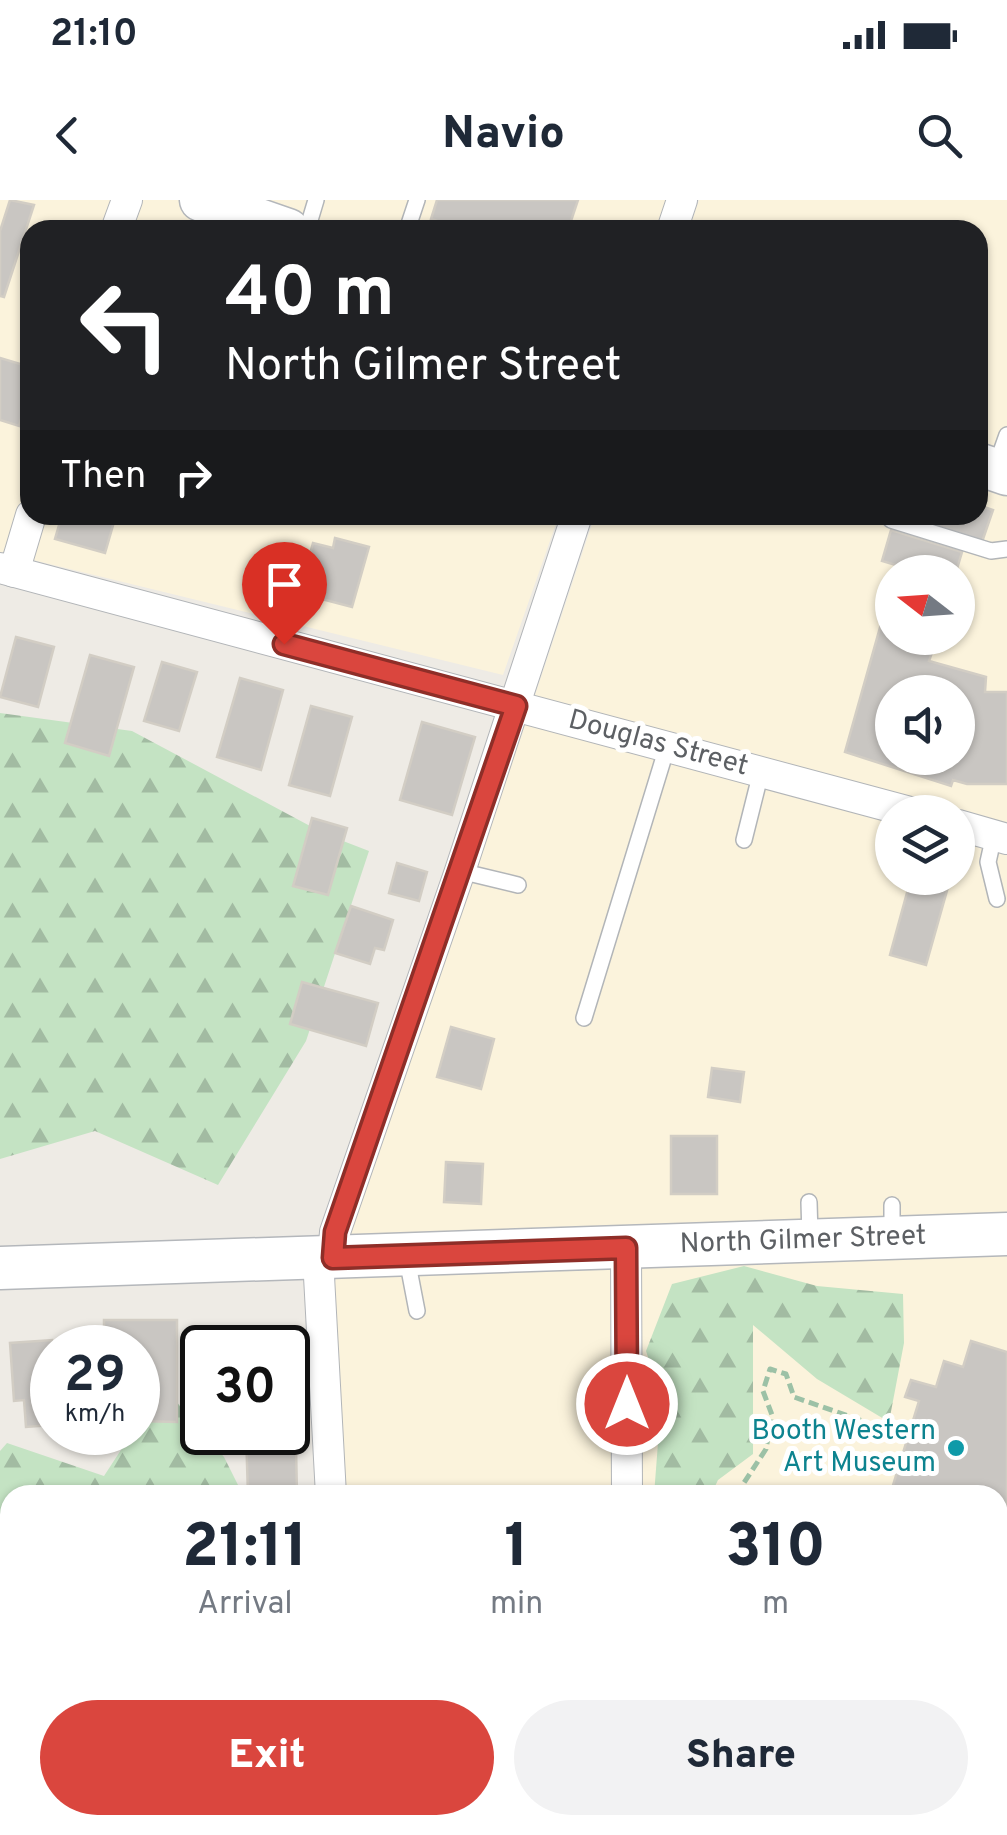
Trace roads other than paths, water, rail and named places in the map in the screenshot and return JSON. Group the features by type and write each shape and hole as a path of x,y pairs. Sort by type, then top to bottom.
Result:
{"street":[{"path":"201,200 259,220"},
{"path":"7,570 27,525"},
{"path":"332,1485 326,1258 516,706 574,525"},
{"name":"Douglas Street","path":"7,570 875,803"},
{"path":"975,830 1000,837"},
{"name":"North Gilmer Street","path":"0,1268 626,1248 810,1221 892,1221 1007,1234"},
{"path":"626,1248 627,1485"}],"lane":[{"path":"908,525 991,551 1007,549"},
{"path":"584,1018 666,747"},
{"path":"744,840 761,772"},
{"path":"997,899 988,862 1000,837"},
{"path":"460,871 518,886"},
{"path":"406,1255 418,1311"}],"place":[{"name":"Booth Western Art Museum","path":"956,1448"}]}
